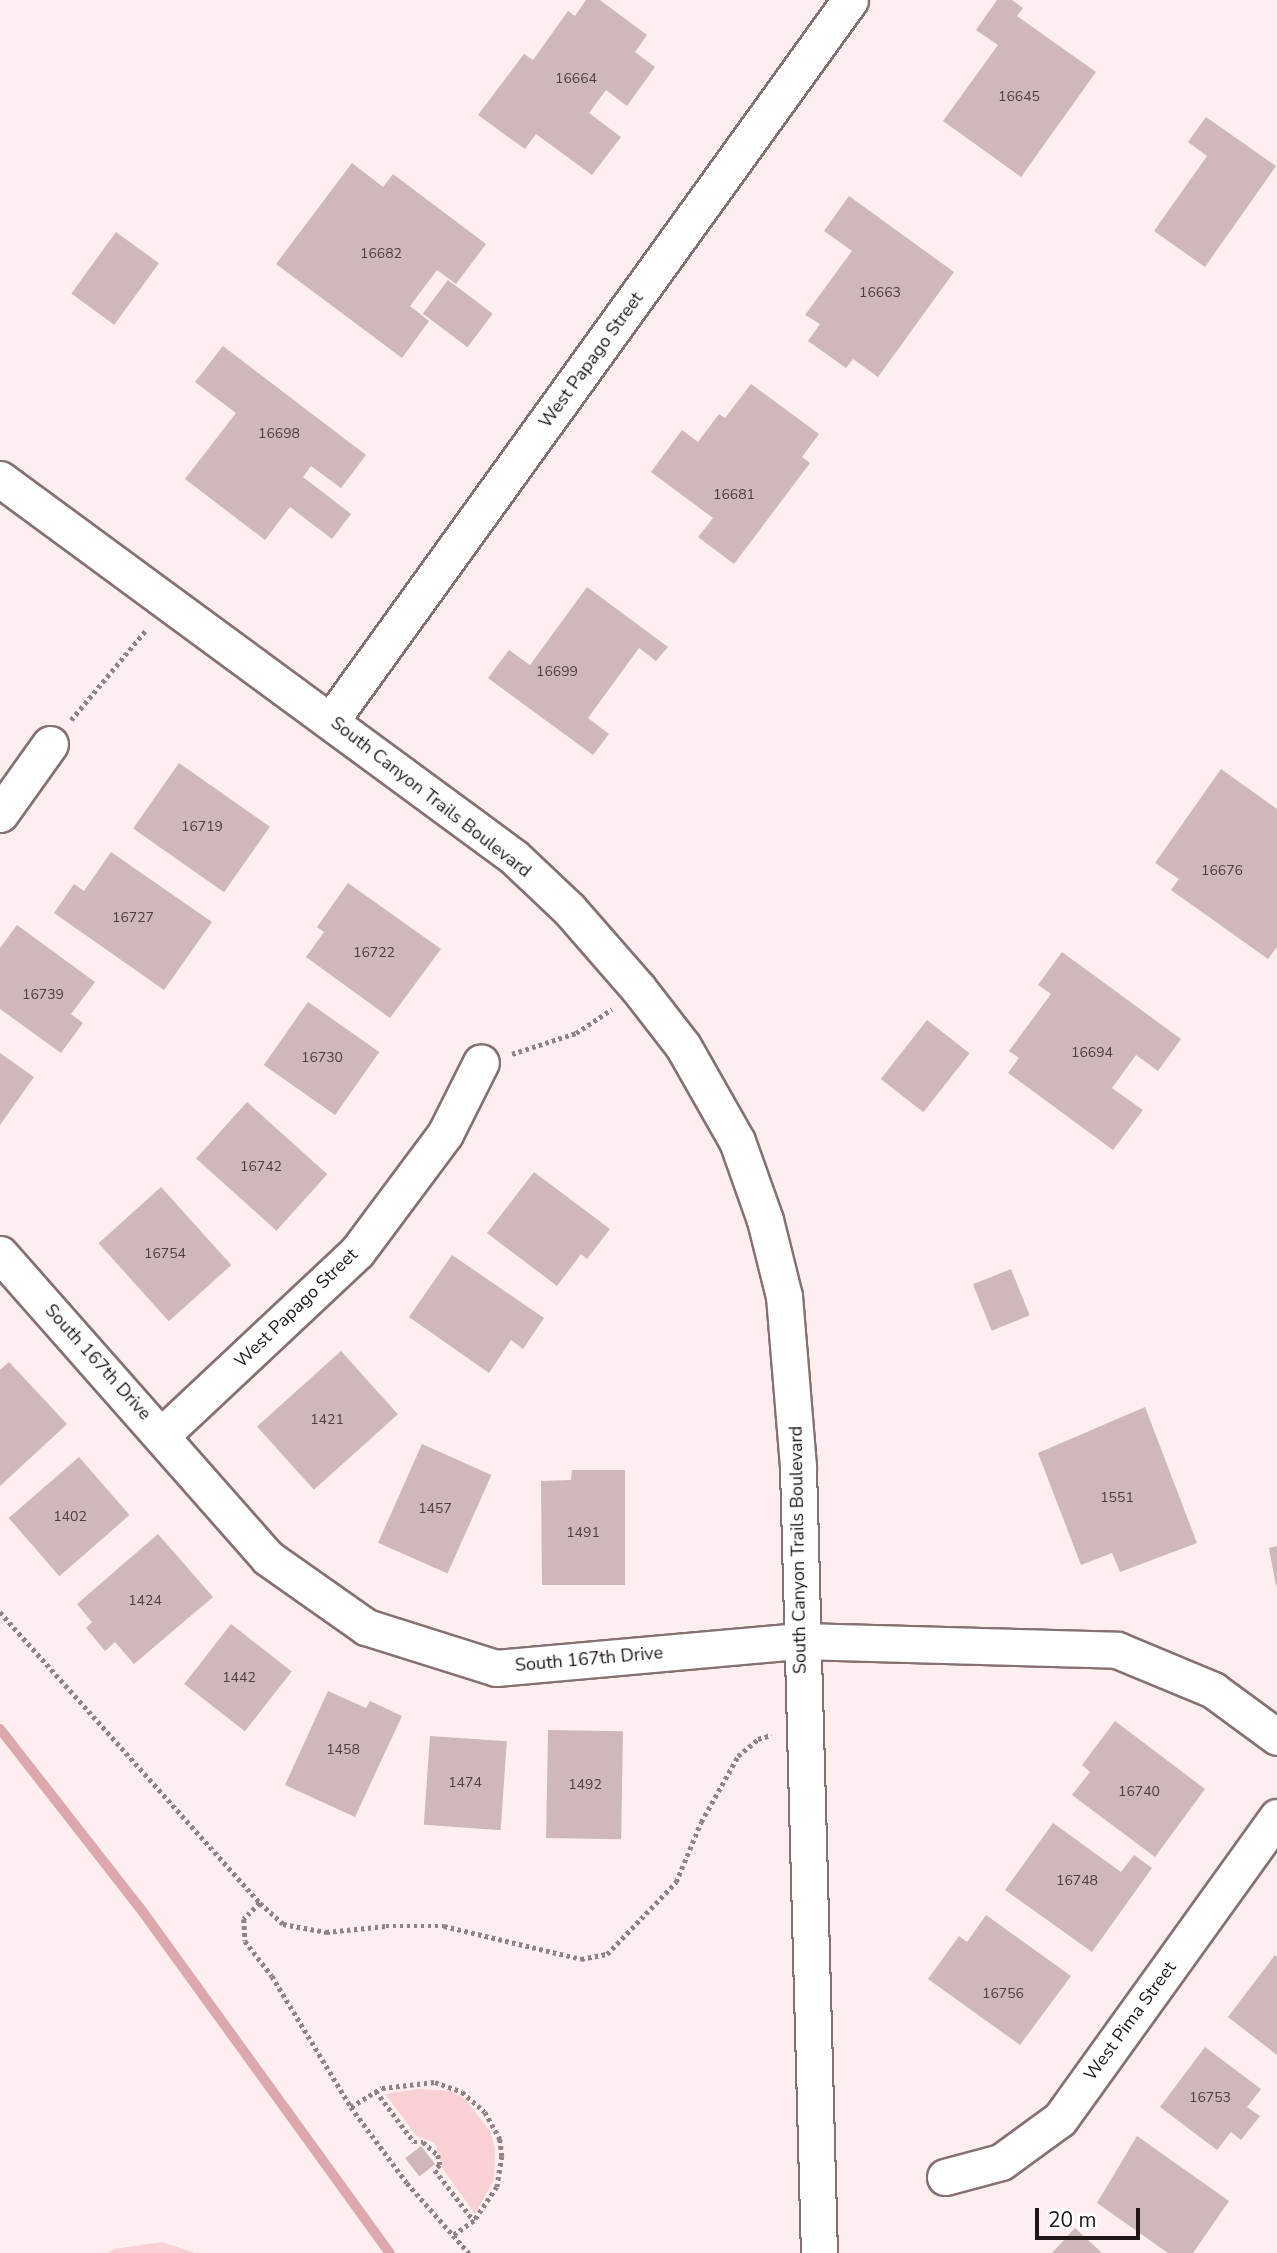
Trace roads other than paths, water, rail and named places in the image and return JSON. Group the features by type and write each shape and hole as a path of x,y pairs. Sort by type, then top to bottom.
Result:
{"street":[{"name":"West Papago Street","path":"332,719 850,0"},
{"name":"South Canyon Trails Boulevard","path":"0,479 332,719 514,857 569,909 638,988 683,1046 737,1141 768,1233 784,1296 798,1468 802,1728 819,2253"},
{"path":"0,814 50,744"},
{"name":"West Papago Street","path":"163,1434 357,1252 445,1133 481,1062"},
{"name":"South 167th Drive","path":"0,1254 163,1434 268,1558 366,1627 496,1668 800,1641 1117,1650 1213,1690 1277,1737"},
{"name":"West Pima Street","path":"945,2177 1001,2162 1060,2119 1277,1817"}],"waterway":[{"path":"0,1729 140,1908 390,2253"}]}
